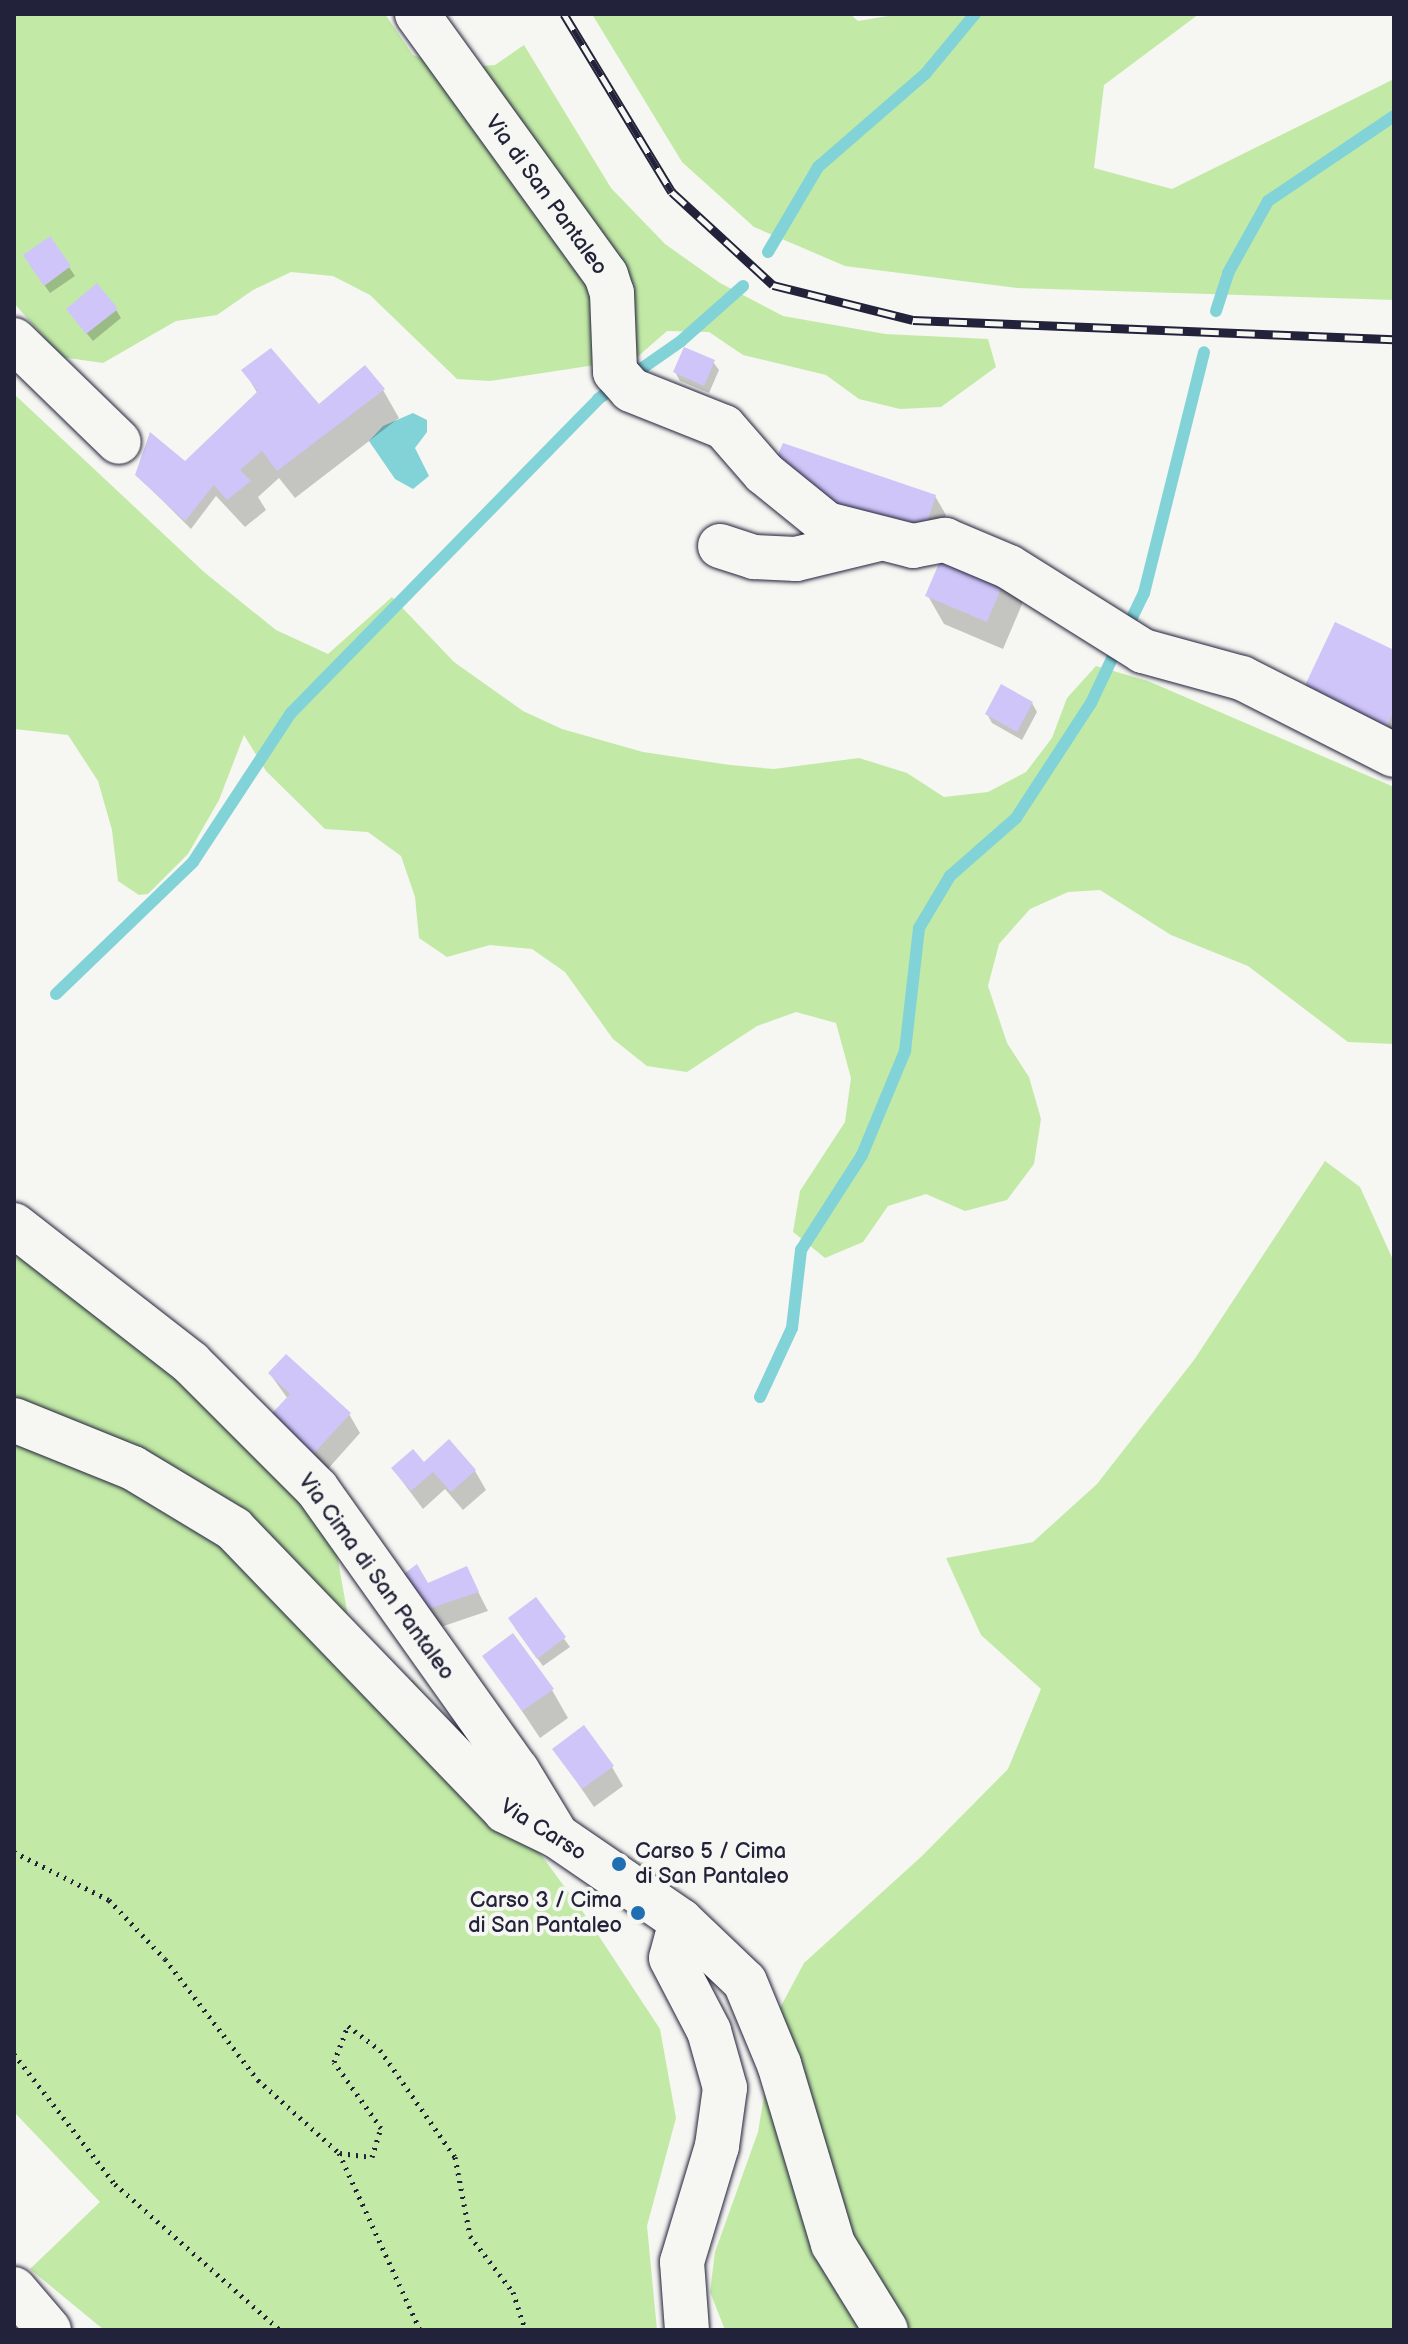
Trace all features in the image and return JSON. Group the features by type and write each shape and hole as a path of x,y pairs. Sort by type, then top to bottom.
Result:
{"street":[{"name":"Via di San Pantaleo","path":"417,14 606,275 612,293 615,372 621,382 724,427 764,473 827,524 913,546 945,540 1009,567 1143,651 1242,678 1394,755"},
{"path":"14,340 119,442"},
{"path":"720,546 754,557 796,559 881,538"},
{"name":"Via Cima di San Pantaleo","path":"14,1225 191,1363 317,1489 517,1770 557,1836"},
{"name":"Via Carso","path":"14,1420 133,1468 234,1529 505,1811 557,1836 681,1921 745,1982 779,2064 833,2244 886,2330"},
{"path":"681,1921 671,1958 709,2031 725,2088 717,2146 682,2262 687,2330"},
{"path":"14,2289 49,2330"}],"path":[{"path":"14,1852 109,1900 165,1959 258,2080 339,2153 420,2330"},
{"path":"339,2153 372,2157 381,2128 334,2062 348,2026 380,2050 455,2157 470,2236 513,2292 525,2330"},
{"path":"14,2054 115,2184 280,2330"}],"green space":[{"path":"14,14 385,14 413,55 453,68 495,65 524,45 611,188 665,244 720,283 783,316 885,334 988,339 996,367 941,407 900,409 859,399 826,375 743,355 709,332 667,331 635,359 490,381 457,379 370,295 333,276 291,272 253,290 217,315 176,321 103,363 61,357 14,303"},
{"path":"592,14 850,14 858,21 900,14 1199,14 1104,85 1094,168 1172,189 1394,79 1394,300 1017,288 845,266 754,227 682,162"},
{"path":"14,394 204,572 276,630 328,654 392,597 454,662 523,711 562,729 643,752 730,765 774,769 859,758 907,773 944,797 988,792 1026,772 1052,738 1067,698 1096,666 1148,681 1394,787 1394,1044 1348,1042 1248,966 1171,935 1100,890 1068,892 1030,909 999,944 988,986 1007,1043 1029,1077 1041,1119 1034,1164 1007,1200 965,1211 926,1194 888,1206 863,1242 825,1258 793,1232 800,1191 845,1122 851,1078 836,1023 796,1012 757,1026 687,1072 647,1066 613,1039 565,972 532,949 490,945 447,957 419,938 415,897 401,856 368,832 325,829 266,771 244,735 219,800 188,854 148,894 139,895 118,881 112,830 98,781 68,735 14,729"},
{"path":"1325,1161 1360,1187 1394,1262 1394,2330 725,2330 710,2292 715,2252 758,2132 765,2091 758,2049 804,1963 922,1856 1008,1769 1041,1689 981,1635 946,1558 1033,1542 1097,1484 1194,1360"},
{"path":"14,1246 183,1376 281,1472 335,1544 349,1622 392,1684 413,1680 583,1912 660,2029 676,2118 647,2226 657,2330 104,2330 30,2269 100,2202 14,2112"}],"water":[{"path":"413,413 427,420 427,432 415,448 429,476 413,489 395,479 369,441 383,426"}],"building":[{"path":"50,236 71,266 44,286 23,255"},
{"path":"97,283 118,309 86,334 66,309"},
{"path":"684,347 715,360 704,386 673,372"},
{"path":"271,348 319,404 365,365 385,389 277,471 262,451 240,470 251,481 227,500 214,485 185,521 135,475 150,432 185,461 258,391 241,370"},
{"path":"783,443 936,495 922,537 834,517 773,466"},
{"path":"946,547 1008,572 987,622 925,596"},
{"path":"1335,622 1394,650 1394,711 1383,735 1300,696"},
{"path":"1001,684 1033,702 1017,732 985,714"},
{"path":"286,1354 351,1413 306,1462 263,1423 290,1394 268,1373"},
{"path":"449,1439 476,1470 451,1492 433,1472 411,1491 391,1468 413,1449 424,1462"},
{"path":"417,1564 428,1583 467,1566 479,1592 413,1614 393,1582"},
{"path":"536,1597 566,1637 537,1659 508,1618"},
{"path":"513,1633 554,1689 522,1711 482,1656"},
{"path":"584,1725 614,1766 582,1789 552,1749"}],"waterway":[{"path":"768,252 818,167 926,73 975,14"},
{"path":"1216,311 1228,273 1268,201 1394,116"},
{"path":"56,994 193,862 291,713 598,399 681,341 743,286"},
{"path":"1126,630 1144,593 1204,352"},
{"path":"760,1397 792,1328 801,1250 862,1155 905,1051 919,928 950,876 1016,818 1091,703 1118,646"}],"railway":[{"path":"564,14 672,192 773,285 913,320 1394,339"}],"place":[{"name":"Carso 5 / Cima di San Pantaleo","path":"619,1864"},
{"name":"Carso 3 / Cima di San Pantaleo","path":"638,1913"}]}
